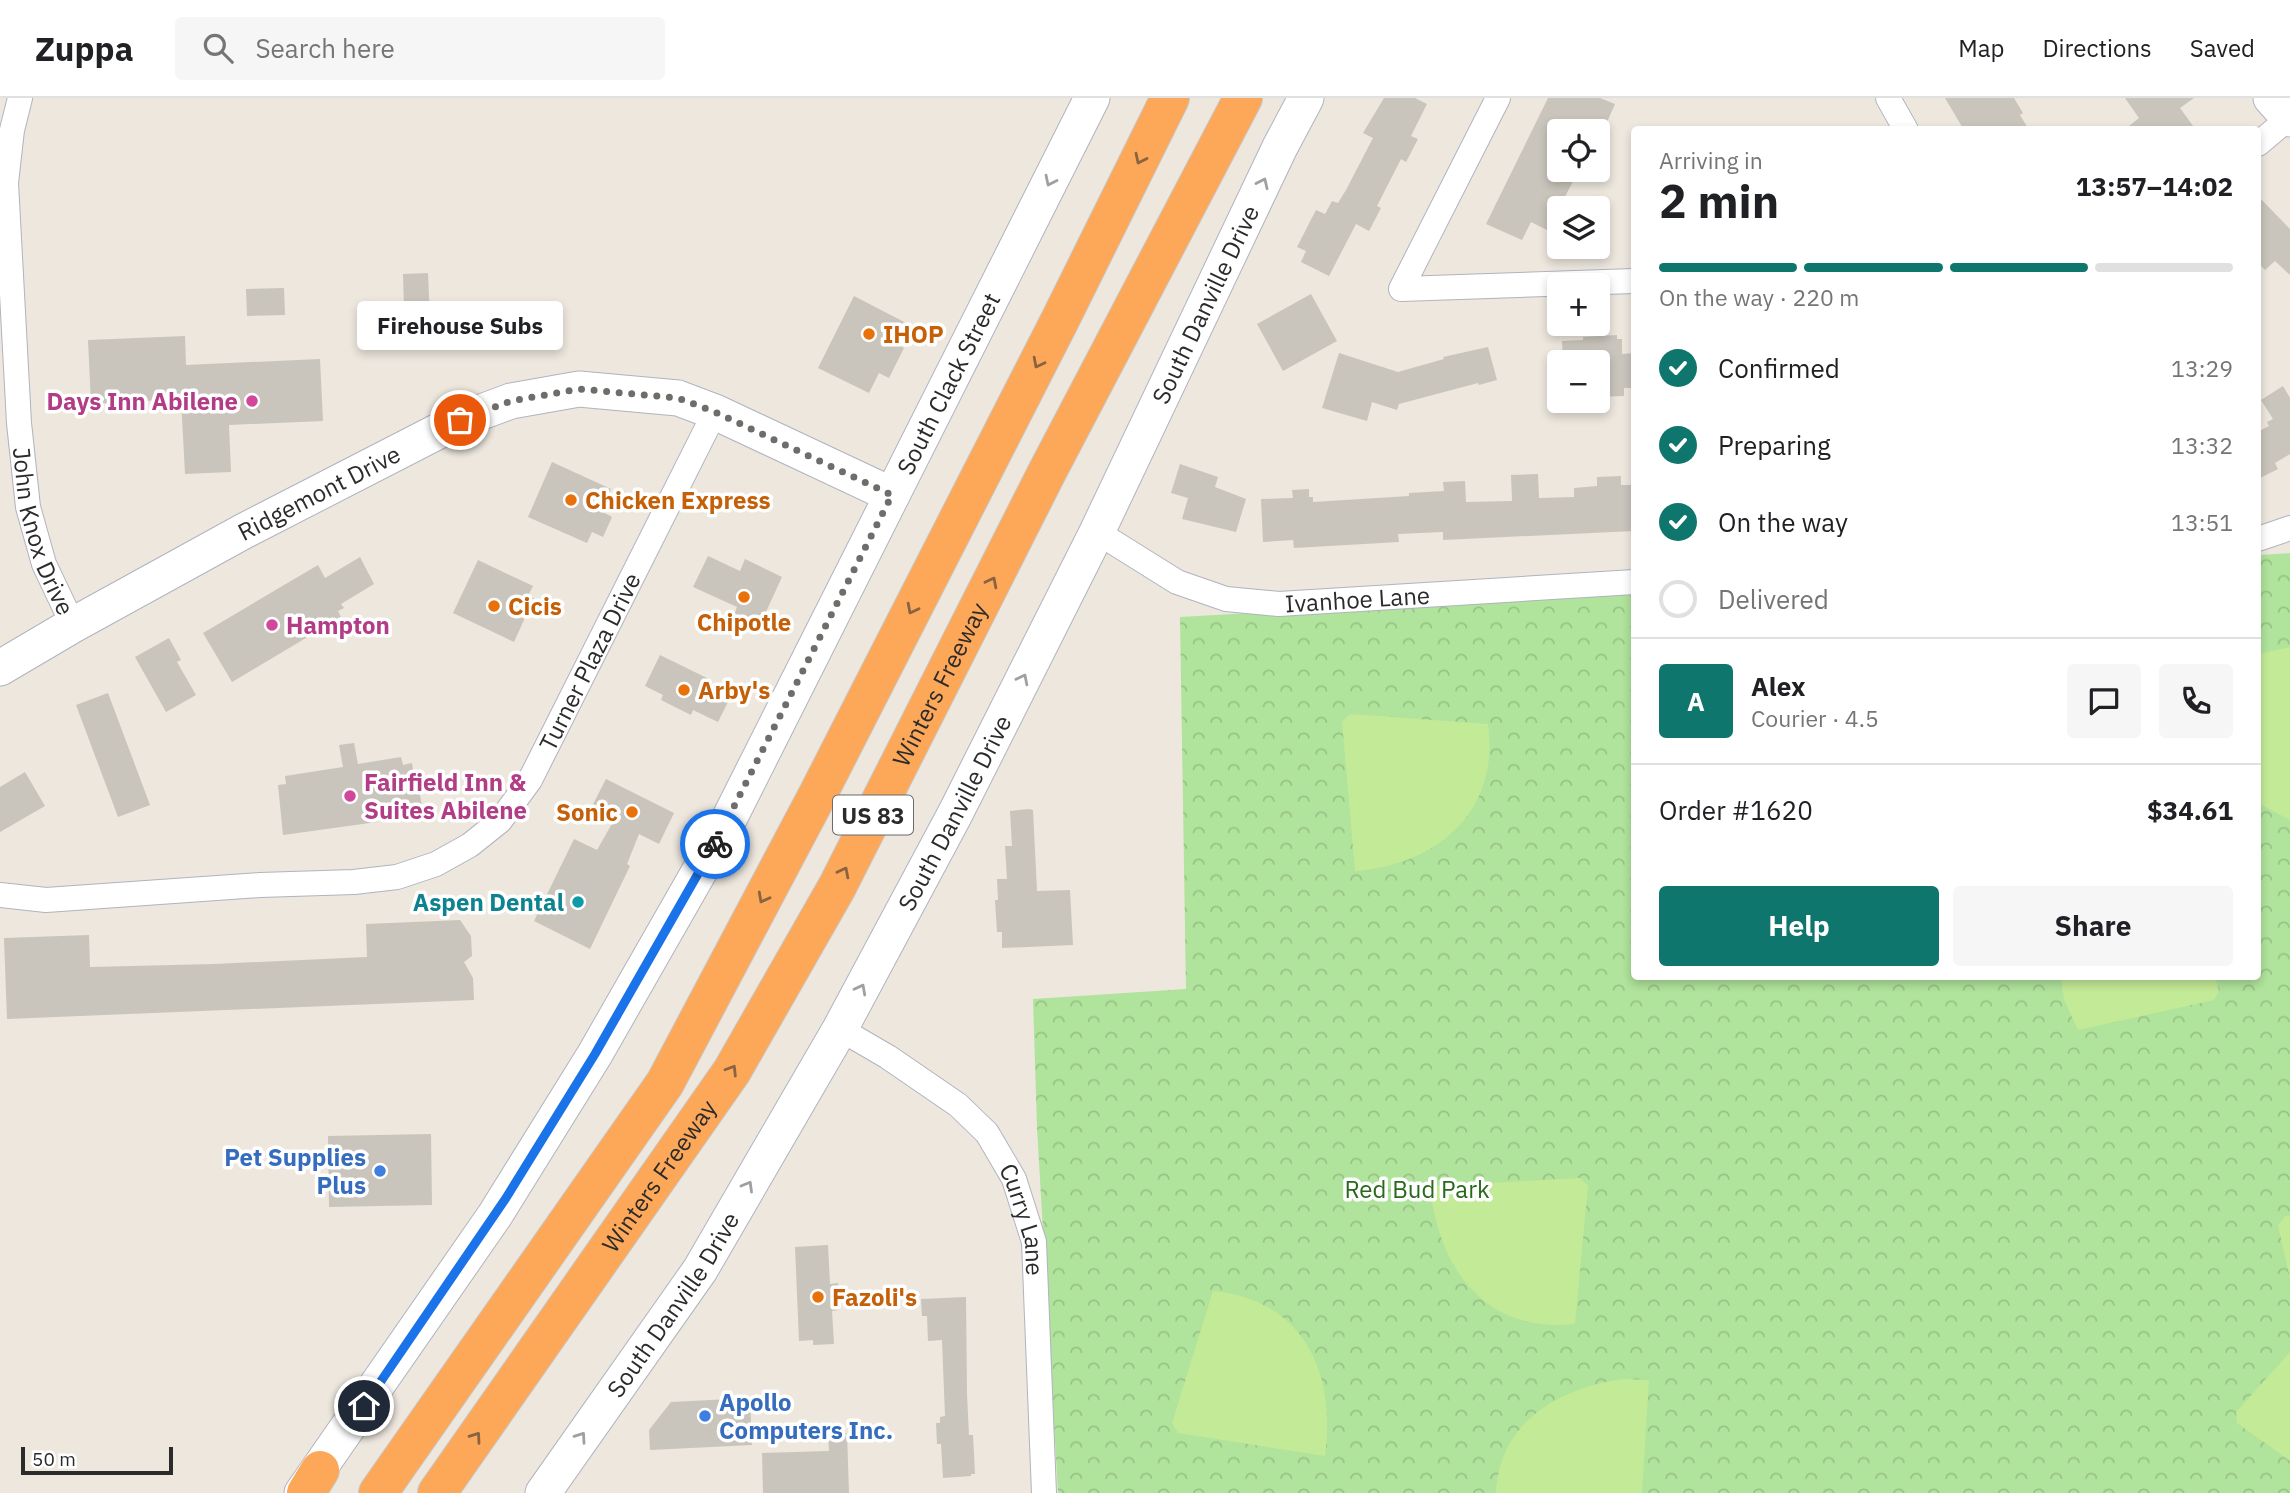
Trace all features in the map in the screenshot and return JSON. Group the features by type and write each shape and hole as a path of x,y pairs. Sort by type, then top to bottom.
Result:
{"highway":[{"name":"Winters Freeway","path":"378,1493 665,1083 824,782 1170,98"},
{"name":"Winters Freeway","path":"437,1493 732,1071 837,887 1046,474 1243,98"}],"main road":[{"name":"South Clack Street","path":"310,1485 495,1215 595,1054 727,823 1092,98"},
{"name":"South Danville Drive","path":"543,1493 700,1270 840,1029 955,814 1097,533 1274,159 1306,98"},
{"path":"2272,98 2290,119"},
{"name":"Ridgemont Drive","path":"0,668 278,513 460,420 511,401 579,389 678,398 715,412 892,495"}],"street":[{"name":"John Knox Drive","path":"20,98 12,130 6,183 19,423 29,507 44,564 73,625"},
{"path":"1498,98 1401,289 1631,281"},
{"path":"1888,98 1904,126"},
{"path":"2261,142 2290,119"},
{"name":"Turner Plaza Drive","path":"0,895 46,900 260,885 354,882 397,877 436,864 471,845 500,821 530,780 715,412"},
{"path":"2261,538 2290,528"},
{"name":"Ivanhoe Lane","path":"1097,533 1177,582 1226,599 1279,604 1631,582"},
{"name":"Curry Lane","path":"840,1029 958,1105 987,1133 1014,1179 1034,1242 1044,1493"}],"green space":[{"name":"Red Bud Park","path":"2290,553 2290,1493 1058,1493 1037,1127 1033,999 1186,989 1180,617 1631,591 1631,980 2261,980 2261,555"},
{"path":"2290,647 2290,820 2261,805 2261,653"},
{"path":"1350,714 1488,724 1489,755 1484,783 1473,807 1457,828 1437,845 1412,858 1385,867 1355,871 1342,722"},
{"path":"2061,980 2216,980 2219,991 2214,1000 2078,1030 2064,1000"},
{"path":"1580,1178 1588,1186 1575,1324 1543,1324 1516,1318 1492,1306 1472,1289 1443,1244 1430,1186"},
{"path":"2285,1216 2290,1216 2290,1278 2278,1225"},
{"path":"1213,1291 1244,1297 1270,1309 1291,1325 1307,1345 1318,1369 1325,1396 1325,1456 1178,1433 1172,1423"},
{"path":"2290,1352 2290,1461 2237,1423 2236,1412"},
{"path":"1624,1379 1649,1380 1642,1493 1496,1493 1500,1468 1508,1446 1521,1427 1538,1412 1578,1390"}],"building":[{"path":"1384,98 1415,98 1427,104 1411,136 1418,139 1406,162 1401,159 1377,206 1381,208 1369,231 1356,224 1329,276 1301,262 1306,251 1297,247 1316,210 1325,214 1332,201 1338,203 1346,190 1373,138 1363,133"},
{"path":"1548,98 1600,98 1615,104 1608,119 1547,119 1547,182 1573,182 1565,196 1547,196 1547,230 1531,222 1522,240 1486,224"},
{"path":"1945,98 2014,98 2027,126 1962,126"},
{"path":"2125,98 2194,98 2180,108 2193,126 2129,126 2139,118"},
{"path":"2261,199 2290,229 2290,275 2275,261 2265,270 2261,266"},
{"path":"428,273 431,343 405,344 403,274"},
{"path":"284,288 285,315 247,316 246,289"},
{"path":"1311,294 1337,341 1283,371 1257,324"},
{"name":"IHOP","path":"854,296 908,324 898,345 904,348 889,378 879,373 869,393 818,368"},
{"path":"1617,335 1617,339 1622,339 1622,354 1631,353 1631,388 1624,388 1624,396 1610,397 1610,350 1562,350 1562,341 1583,340 1583,337"},
{"name":"Days Inn Abilene","path":"185,336 186,365 320,359 323,421 229,425 231,472 185,474 181,399 91,404 88,340"},
{"path":"1488,347 1497,380 1399,404 1397,410 1372,402 1367,421 1322,408 1339,353 1398,372 1444,359 1443,357"},
{"path":"2283,386 2290,398 2290,454 2275,463 2278,469 2261,478 2261,430 2269,426 2267,422 2273,419 2261,400"},
{"name":"Chicken Express","path":"552,462 611,489 601,511 612,517 603,537 592,532 587,543 528,517"},
{"path":"1180,464 1218,477 1215,487 1246,499 1236,532 1182,519 1188,498 1171,493"},
{"path":"1538,474 1539,498 1574,497 1574,488 1597,486 1597,477 1621,476 1621,485 1631,485 1631,531 1443,540 1443,532 1398,534 1399,542 1294,548 1293,540 1263,542 1261,499 1293,498 1292,490 1309,489 1309,497 1313,497 1313,502 1409,496 1409,493 1444,491 1443,482 1465,481 1466,502 1512,501 1511,475"},
{"name":"Chipotle","path":"708,556 740,571 745,559 782,577 759,627 734,615 737,607 693,587"},
{"name":"Hampton","path":"360,557 374,584 341,604 344,608 338,611 341,617 232,682 203,633 318,565 325,578"},
{"name":"Cicis","path":"478,560 533,586 528,596 534,598 514,642 453,613"},
{"path":"169,638 181,660 177,662 196,695 166,712 135,657"},
{"name":"Arby's","path":"660,655 709,679 705,686 730,698 718,722 693,710 691,715 661,700 663,695 645,686"},
{"path":"108,693 150,805 118,817 76,705"},
{"name":"Fairfield Inn & Suites Abilene","path":"354,743 358,764 401,757 403,765 412,763 423,812 377,819 377,822 283,835 278,785 286,784 285,776 343,767 339,745"},
{"path":"25,772 45,806 0,832 0,787"},
{"path":"606,779 674,813 659,844 639,834 627,864 630,866 590,949 534,921 574,839 597,850 613,822 590,810"},
{"path":"1033,810 1037,891 1070,890 1073,945 1002,948 1002,932 997,932 995,900 998,900 997,879 1007,879 1005,846 1012,846 1010,811"},
{"path":"460,920 471,936 472,956 464,962 473,978 474,1000 7,1019 4,938 89,935 90,967 214,964 367,957 366,924"},
{"name":"Pet Supplies Plus","path":"431,1134 432,1205 329,1207 328,1136"},
{"name":"Fazoli's","path":"828,1245 830,1284 838,1283 839,1310 832,1311 834,1344 813,1345 813,1340 799,1341 795,1247"},
{"path":"966,1297 969,1435 973,1435 975,1474 943,1478 941,1444 937,1444 936,1423 940,1423 940,1417 945,1416 942,1340 928,1341 927,1316 922,1316 921,1299"},
{"name":"Apollo Computers Inc.","path":"750,1398 752,1445 650,1450 649,1430 671,1402"},
{"path":"847,1433 849,1493 763,1493 762,1453 829,1451 828,1434"}],"way so far":[{"path":"460,420 511,401 579,389 678,398 715,412 892,495 715,844"}],"place":[{"name":"IHOP","path":"869,334"},
{"name":"Days Inn Abilene","path":"252,401"},
{"name":"Firehouse Subs","path":"460,420"},
{"name":"Chicken Express","path":"571,500"},
{"name":"Chipotle","path":"744,597"},
{"name":"Cicis","path":"494,606"},
{"name":"Hampton","path":"272,625"},
{"name":"Arby's","path":"684,690"},
{"name":"Fairfield Inn & Suites Abilene","path":"350,796"},
{"name":"Sonic","path":"632,812"},
{"name":"Aspen Dental","path":"578,902"},
{"name":"Pet Supplies Plus","path":"380,1171"},
{"name":"Fazoli's","path":"818,1297"},
{"name":"Apollo Computers Inc.","path":"705,1416"}],"route":[{"path":"364,1406 506,1198 595,1054 715,844"}]}
